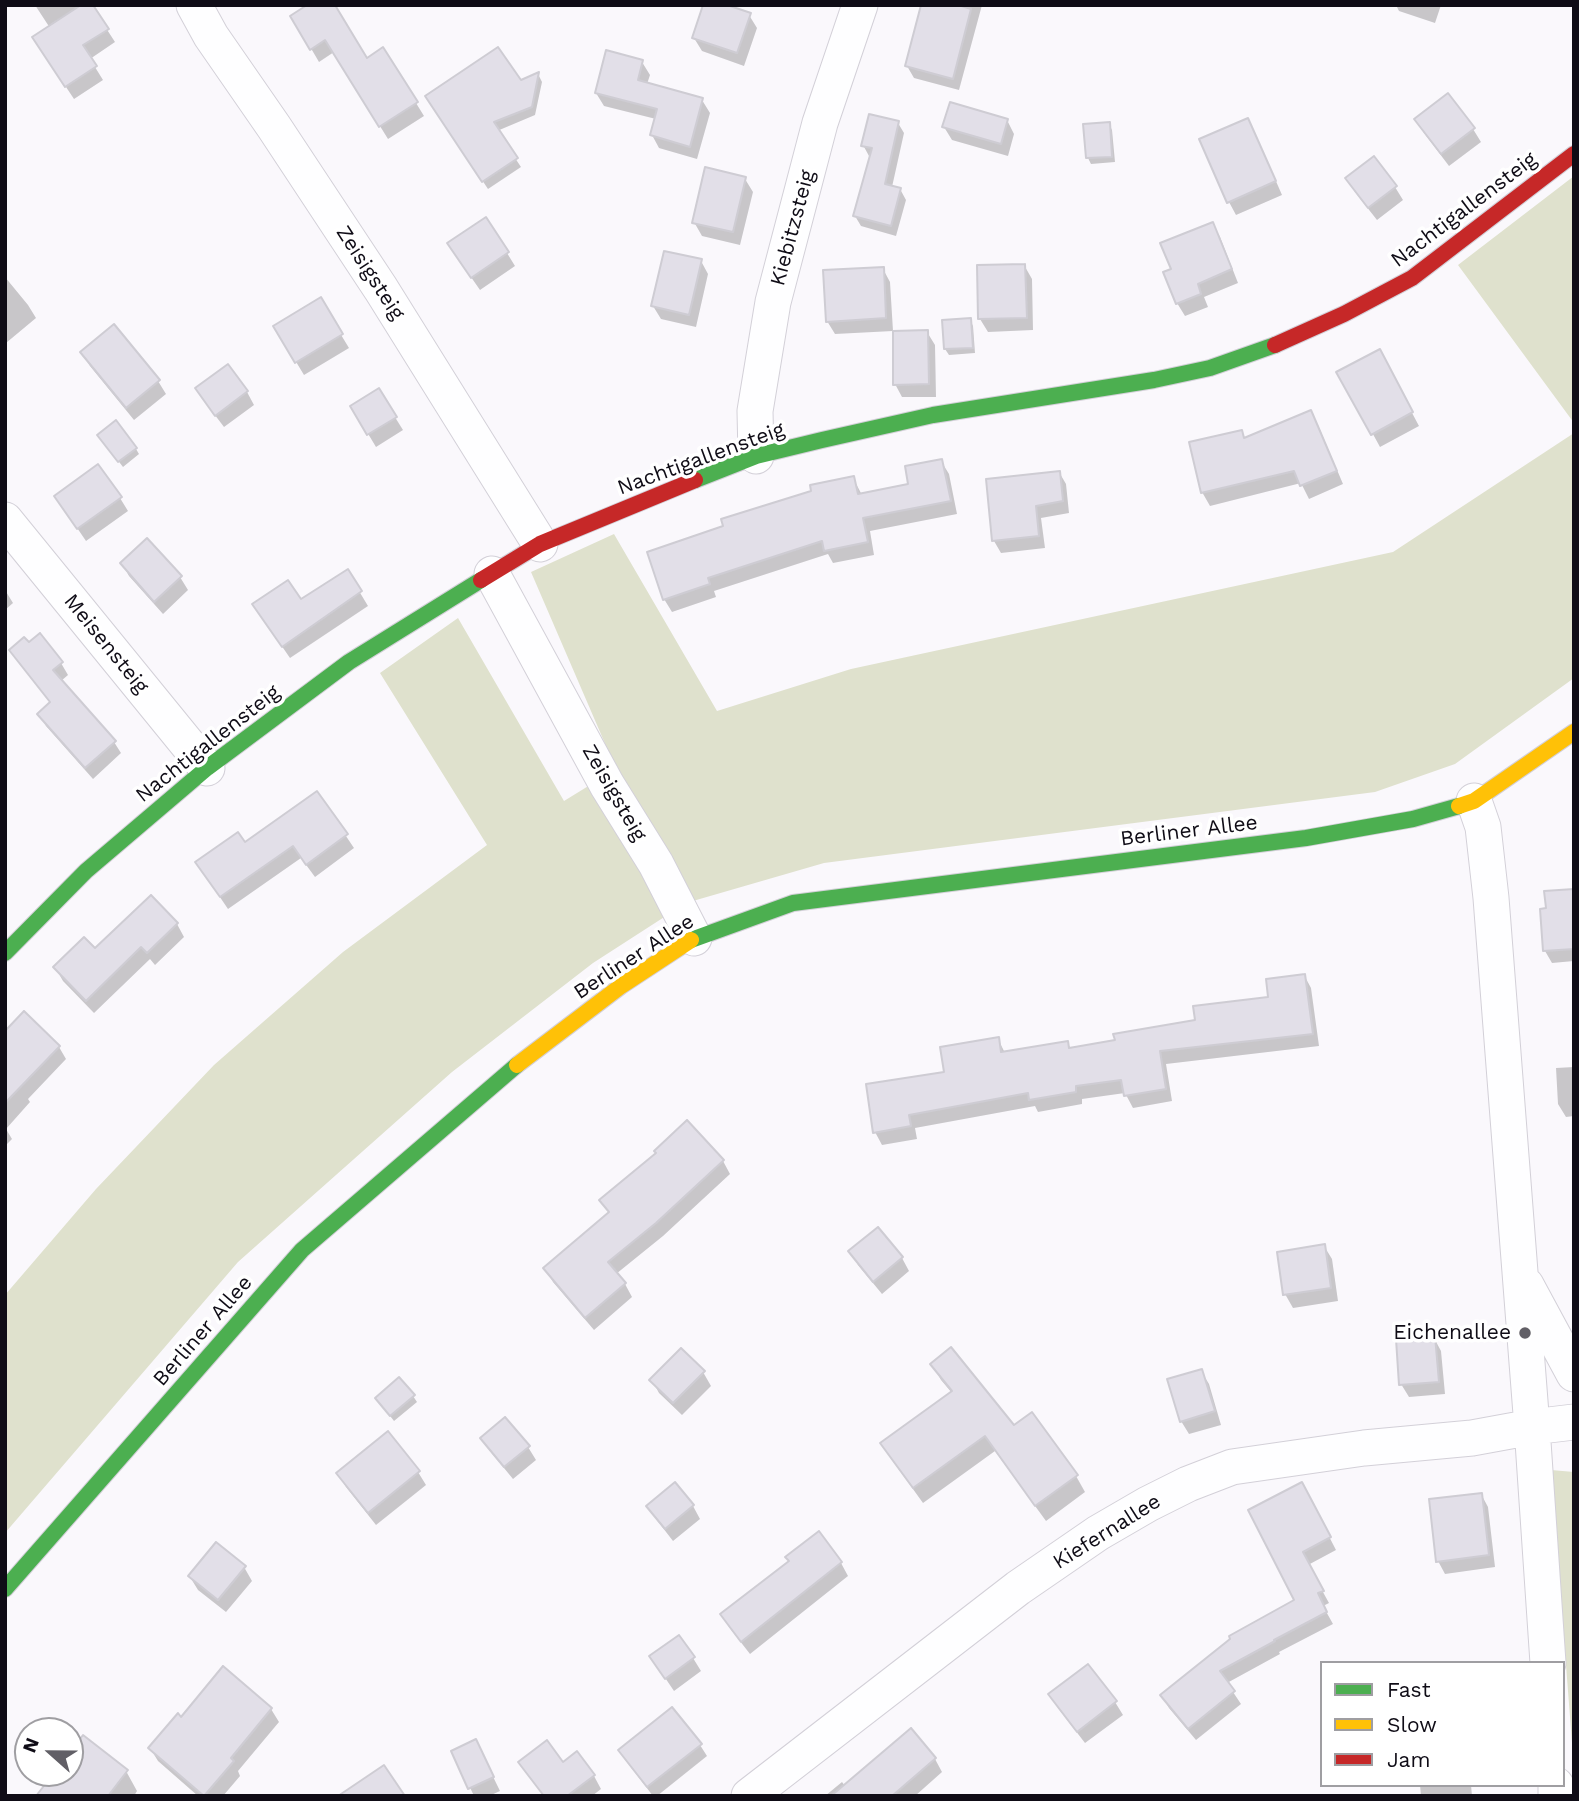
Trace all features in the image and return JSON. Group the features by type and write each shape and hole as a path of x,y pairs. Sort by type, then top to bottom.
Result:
{"main road":[{"name":"Nachtigallensteig","path":"5,953 86,871 207,768 349,662 540,544 756,456 933,415 1154,380 1210,368 1286,341 1412,278 1574,154"},
{"name":"Berliner Allee","path":"5,1590 302,1250 530,1054 621,986 695,938 793,903 1306,838 1413,819 1474,801 1574,732"}],"street":[{"name":"Zeisigsteig","path":"194,5 211,36 381,289 540,544"},
{"name":"Kiebitzsteig","path":"756,456 755,411 773,302 820,123 860,5"},
{"name":"Meisensteig","path":"5,520 207,768"},
{"name":"Zeisigsteig","path":"492,574 607,785 656,864 695,938"},
{"path":"1474,801 1483,828 1491,898 1548,1661"},
{"path":"1519,1273 1574,1374"},
{"path":"1532,1427 1574,1422"},
{"name":"Kiefernallee","path":"749,1796 1018,1588 1098,1533 1188,1484 1232,1467 1364,1448 1472,1438 1532,1427"}],"green space":[{"path":"1574,176 1574,423 1458,265"},
{"path":"1574,433 1574,678 1455,764 1375,792 824,863 686,903 593,963 452,1072 238,1262 5,1533 5,1295 96,1189 214,1065 343,952 487,845 380,673 458,618 564,801 616,769 531,572 614,534 717,711 851,669 1393,552"},
{"path":"1551,1470 1574,1472 1574,1769"}],"building":[{"path":"81,5 93,5 109,29 83,45 97,66 65,87 32,37"},
{"path":"307,5 335,5 367,58 383,47 418,102 379,127 325,40 310,50 290,16"},
{"path":"703,5 727,5 751,13 737,53 692,38"},
{"path":"921,5 958,5 971,9 953,79 905,66"},
{"path":"498,47 521,80 539,72 532,107 494,122 518,158 482,182 425,96"},
{"path":"606,50 643,60 638,80 703,98 690,147 650,135 657,109 595,93"},
{"path":"1448,93 1475,128 1441,154 1414,119"},
{"path":"950,102 1008,119 1001,144 942,127"},
{"path":"869,114 899,121 885,184 901,188 891,226 853,216 872,148 861,146"},
{"path":"1248,118 1276,181 1227,203 1199,139"},
{"path":"1110,122 1112,157 1086,158 1083,124"},
{"path":"1374,156 1397,186 1368,208 1345,178"},
{"path":"705,167 746,177 733,232 692,223"},
{"path":"486,217 509,252 471,278 447,243"},
{"path":"1213,222 1232,269 1198,284 1201,294 1176,304 1163,272 1171,269 1160,243"},
{"path":"664,251 702,259 689,315 651,306"},
{"path":"1025,264 1027,318 978,319 977,265"},
{"path":"884,267 886,318 826,322 823,270"},
{"path":"321,297 343,334 295,363 273,326"},
{"path":"971,318 973,348 944,349 942,320"},
{"path":"114,324 160,380 126,408 80,352"},
{"path":"928,330 929,384 893,385 893,331"},
{"path":"1380,349 1413,412 1371,435 1336,372"},
{"path":"228,364 248,391 215,416 195,388"},
{"path":"379,388 397,417 367,435 350,406"},
{"path":"1311,410 1337,471 1300,486 1294,471 1201,493 1189,442 1242,430 1244,438"},
{"path":"116,420 137,448 118,462 97,435"},
{"path":"942,459 951,501 863,518 868,542 824,551 822,541 708,578 710,584 663,600 647,552 723,526 721,519 811,491 810,485 854,476 858,494 908,484 905,466"},
{"path":"98,464 122,497 77,529 54,496"},
{"path":"1060,471 1063,501 1036,506 1039,536 992,541 986,479"},
{"path":"147,538 182,576 154,602 120,563"},
{"path":"348,569 362,591 282,647 252,604 288,580 301,599"},
{"path":"40,633 63,662 53,670 116,741 85,768 37,714 50,702 9,650 24,637 29,642"},
{"path":"317,791 348,834 306,865 293,846 220,897 195,862 238,832 245,842"},
{"path":"1574,889 1574,949 1543,951 1540,909 1546,908 1544,891"},
{"path":"151,895 178,923 147,953 141,947 86,1001 53,967 84,937 95,948"},
{"path":"1305,974 1313,1034 1160,1051 1166,1089 1124,1096 1121,1080 1076,1086 1076,1092 1029,1100 1028,1093 909,1115 911,1126 873,1133 866,1084 944,1072 940,1047 999,1037 1001,1052 1068,1041 1069,1048 1115,1040 1113,1034 1195,1020 1193,1006 1268,997 1266,979"},
{"path":"24,1011 60,1046 5,1103 5,1031"},
{"path":"687,1120 724,1160 656,1223 608,1262 626,1283 585,1318 543,1268 609,1212 599,1200 656,1153 654,1151"},
{"path":"878,1227 903,1257 873,1282 848,1251"},
{"path":"1325,1244 1331,1288 1283,1295 1277,1252"},
{"path":"1435,1336 1439,1382 1399,1385 1396,1339"},
{"path":"951,1347 1014,1425 1032,1412 1078,1475 1035,1506 985,1436 913,1488 880,1443 952,1391 930,1364"},
{"path":"681,1348 705,1371 673,1403 649,1380"},
{"path":"1202,1369 1215,1411 1180,1422 1167,1379"},
{"path":"399,1377 415,1395 390,1416 375,1398"},
{"path":"505,1417 530,1446 504,1467 480,1438"},
{"path":"388,1431 420,1471 368,1513 336,1473"},
{"path":"675,1482 694,1505 665,1529 646,1506"},
{"path":"1302,1482 1331,1537 1303,1552 1324,1591 1318,1593 1327,1612 1220,1671 1235,1691 1188,1729 1160,1695 1230,1639 1229,1636 1294,1600 1248,1510"},
{"path":"1482,1493 1489,1555 1436,1562 1429,1499"},
{"path":"819,1531 842,1562 741,1642 720,1614 789,1561 785,1557"},
{"path":"216,1542 246,1566 218,1600 188,1576"},
{"path":"679,1635 695,1657 665,1679 649,1656"},
{"path":"1088,1664 1117,1701 1077,1732 1048,1694"},
{"path":"223,1666 272,1708 231,1758 234,1761 204,1796 148,1748 178,1713 181,1717"},
{"path":"672,1707 702,1744 647,1787 618,1750"},
{"path":"911,1728 936,1758 892,1796 831,1796"},
{"path":"84,1736 128,1770 108,1796 36,1796 43,1787 84,1787"},
{"path":"476,1739 494,1777 468,1789 451,1751"},
{"path":"547,1740 563,1762 577,1751 595,1775 567,1796 544,1796 518,1762"},
{"path":"384,1765 405,1796 338,1796"}],"traffic: fast":[{"path":"695,480 756,456 822,440 933,415 1154,380 1210,368 1275,345"},
{"path":"5,953 86,871 207,768 349,662 481,580"},
{"path":"691,940 793,903 1306,838 1413,819 1459,806"},
{"path":"5,1589 302,1250 517,1065"}],"traffic: slow":[{"path":"1459,806 1474,801 1574,732"},
{"path":"517,1065 621,986 691,940"}],"traffic: jam":[{"path":"1275,345 1344,314 1412,278 1574,154"},
{"path":"481,580 540,544 695,480"}],"place":[{"name":"Eichenallee","path":"1525,1333"}]}
